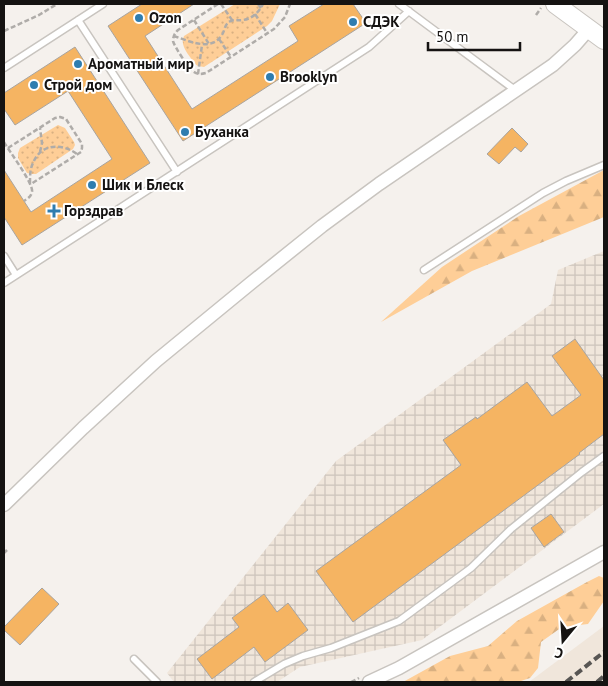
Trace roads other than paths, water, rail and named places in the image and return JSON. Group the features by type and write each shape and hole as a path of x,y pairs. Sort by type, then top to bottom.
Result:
{"main road":[{"path":"548,6 604,40"}],"street":[{"path":"4,506 83,428 156,362 251,283 322,226 379,184 553,64 575,45 588,29"},
{"path":"369,682 399,668 604,552"}],"lane":[{"path":"4,68 103,4"},
{"path":"399,4 515,90"},
{"path":"4,283 369,48 409,11"},
{"path":"78,20 177,172"},
{"path":"424,270 543,193 604,165"},
{"path":"4,256 16,275"},
{"path":"254,682 284,664 331,648 398,621 472,568 511,529 604,456"},
{"path":"134,659 156,682"}],"railway":[{"path":"566,682 604,652"},
{"path":"597,682 604,676"}],"place":[{"name":"Ozon","path":"139,18"},
{"name":"СДЭК","path":"353,22"},
{"name":"Ароматный мир","path":"78,64"},
{"name":"Brooklyn","path":"270,77"},
{"name":"Строй дом","path":"34,85"},
{"name":"Буханка","path":"185,132"},
{"name":"Шик и Блеск","path":"92,185"},
{"name":"Горздрав","path":"54,211"}]}
